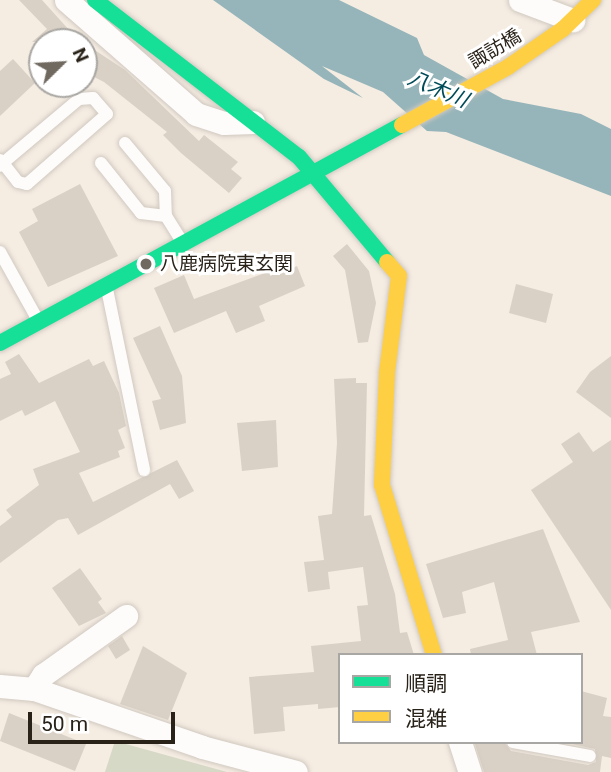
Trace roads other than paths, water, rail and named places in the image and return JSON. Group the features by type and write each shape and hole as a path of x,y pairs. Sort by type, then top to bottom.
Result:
{"street":[{"path":"66,0 196,114 223,123 253,122"},
{"path":"95,0 253,122 315,174 399,276 387,373 382,485 433,653"},
{"path":"520,0 568,24"},
{"name":"諏訪橋","path":"0,343 508,67 568,24 593,0"},
{"path":"34,689 43,675 126,616"},
{"path":"0,686 34,689 202,747 296,772"},
{"path":"461,744 470,772"}],"lane":[{"path":"93,98 107,114 27,184 18,182 1,163 79,99 93,98"},
{"path":"124,143 165,191 166,216 182,243"},
{"path":"100,163 141,213 166,216"},
{"path":"0,252 39,322"},
{"path":"106,285 144,470"},
{"path":"524,744 590,756"}],"water":[{"name":"八木川","path":"213,0 339,0 417,38 424,55 503,99 581,114 611,129 611,196 446,132 427,131 383,92 322,66 363,98 324,79"}],"place":[{"name":"八鹿病院東玄関","path":"146,264"}]}
